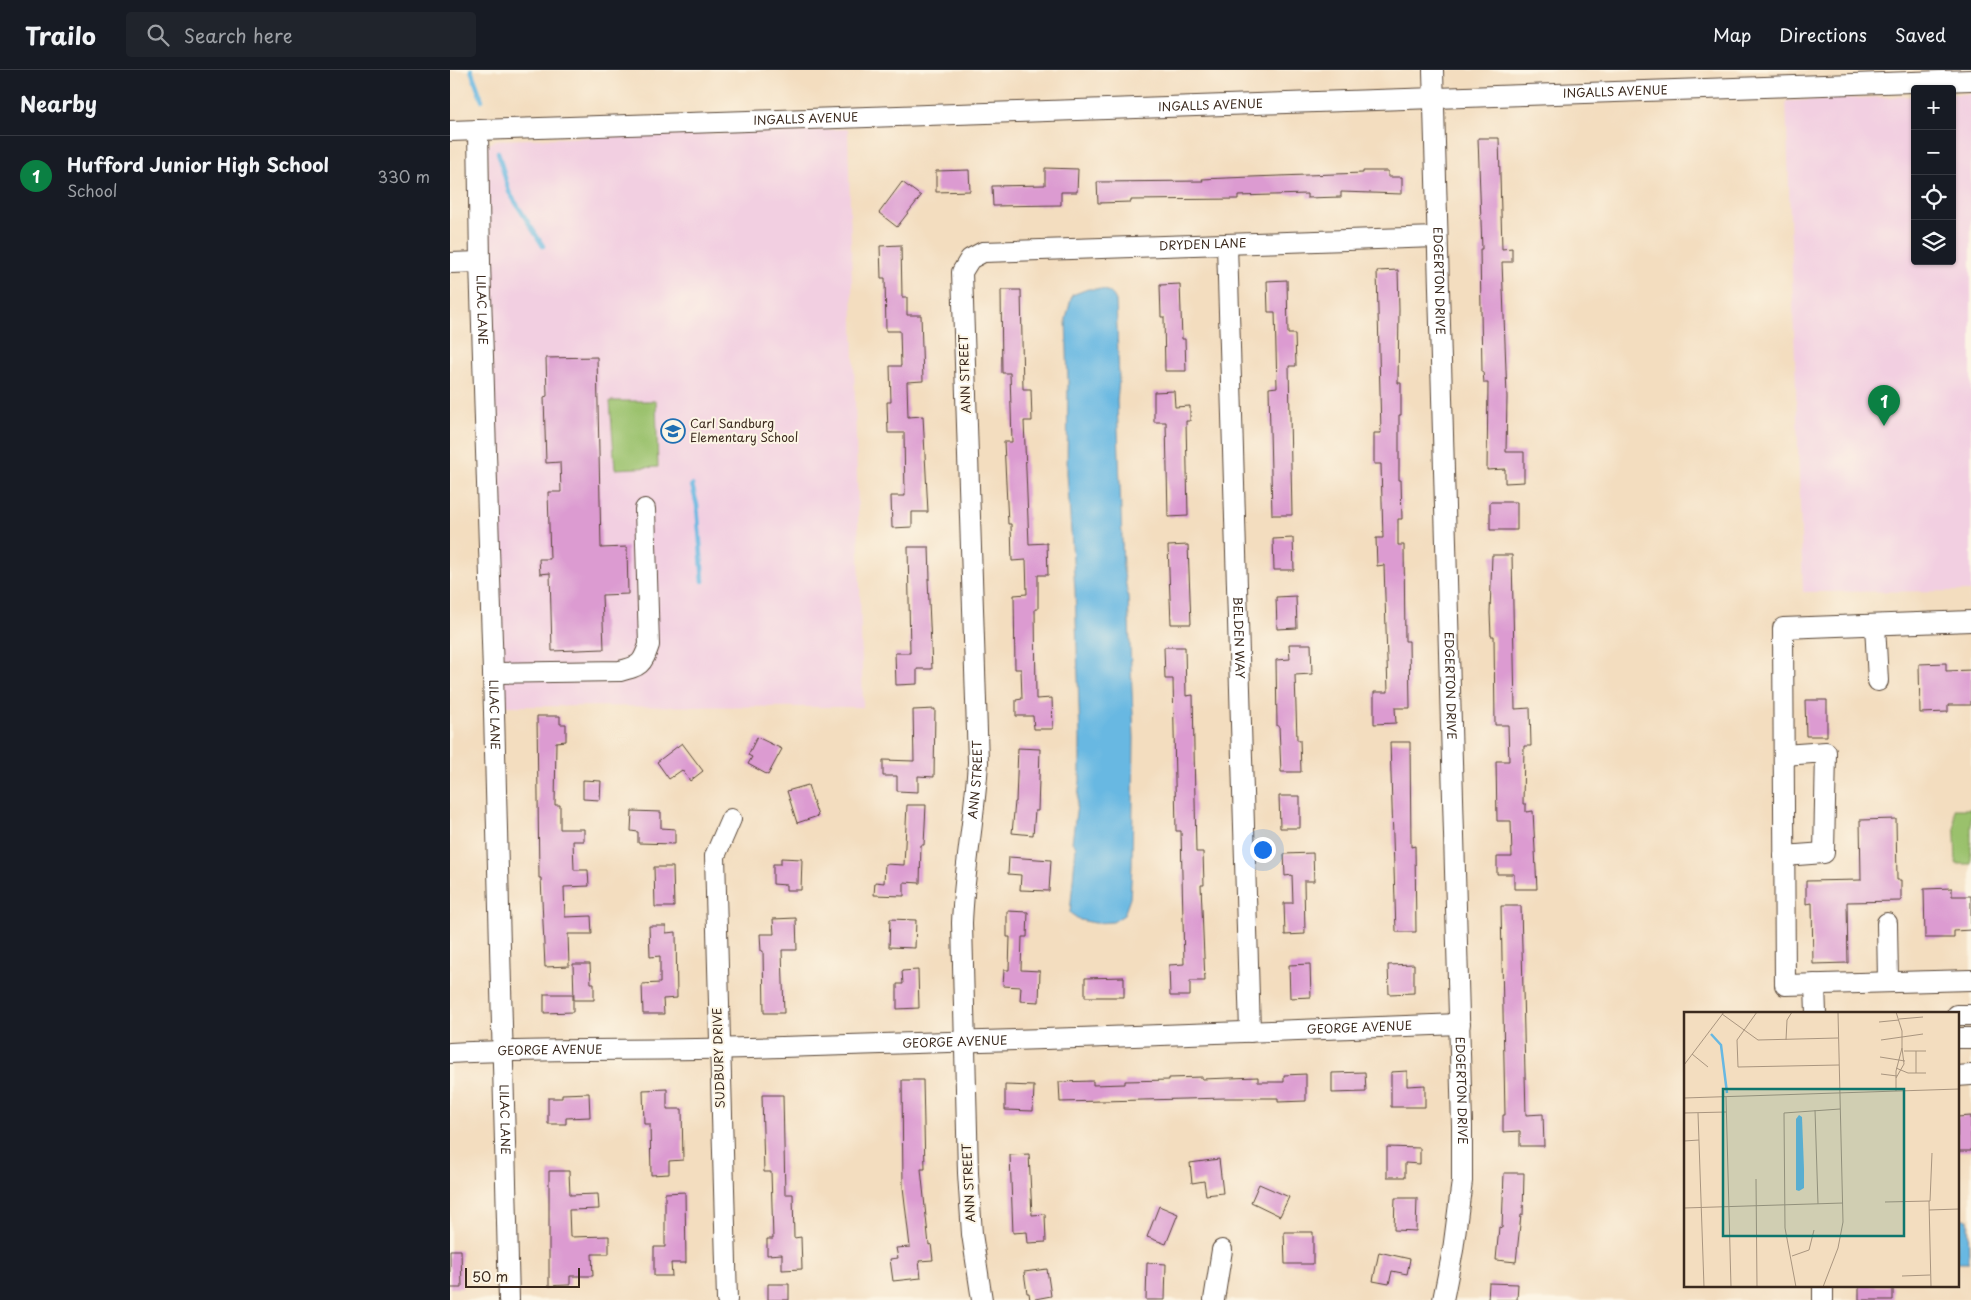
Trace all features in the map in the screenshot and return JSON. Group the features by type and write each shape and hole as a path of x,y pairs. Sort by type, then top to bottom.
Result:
{"street":[{"name":"EDGERTON DRIVE","path":"1433,70 1460,1024 1462,1181 1454,1250 1444,1300"},
{"name":"INGALLS AVENUE","path":"450,131 1434,97 1905,76 1971,80"},
{"name":"LILAC LANE","path":"478,130 509,1300"},
{"name":"DRYDEN LANE","path":"970,259 983,252 1437,237"},
{"name":"BELDEN WAY","path":"1227,244 1250,1032"},
{"name":"ANN STREET","path":"970,259 962,272 978,762 975,810 964,884 962,924 972,1234 982,1300"},
{"path":"450,263 480,262"},
{"path":"493,673 620,671 637,667 644,660 649,645 645,509"},
{"path":"1971,621 1782,628 1786,985 1971,980"},
{"path":"1875,625 1878,681"},
{"path":"1784,755 1826,752 1824,853 1784,856"},
{"name":"SUDBURY DRIVE","path":"727,1300 715,856 731,819"},
{"path":"1887,923 1888,982"},
{"path":"1815,984 1816,1012"},
{"path":"1958,1015 1971,1015"},
{"name":"GEORGE AVENUE","path":"450,1053 502,1050 719,1049 965,1042 1460,1024"},
{"path":"1958,1038 1971,1038"},
{"path":"1958,1076 1971,1076"},
{"path":"1214,1300 1222,1250"}],"shaded area":[{"path":"1956,94 1971,94 1971,591 1803,592 1786,101 1911,96 1911,265 1956,265"},
{"name":"Carl Sandburg Elementary School","path":"848,129 863,707 499,706 487,146 495,140"}],"green space":[{"path":"610,401 656,401 658,467 615,469"},
{"path":"1954,809 1971,809 1971,864 1956,864"}],"water":[{"path":"1088,289 1108,291 1116,301 1119,381 1117,400 1123,568 1128,597 1134,738 1130,898 1124,915 1113,922 1095,923 1080,920 1070,913 1076,847 1072,842 1080,782 1080,736 1075,590 1067,473 1068,381 1066,319 1072,295"},
{"path":"1958,1219 1968,1219 1969,1262 1958,1262"}],"building":[{"path":"1478,138 1499,138 1502,249 1512,248 1512,262 1502,262 1507,397 1506,452 1524,452 1524,482 1505,483 1505,469 1487,470 1488,383 1484,383 1482,372 1480,249 1482,249"},
{"path":"1045,168 1078,169 1077,192 1061,192 1061,205 993,206 992,186 1045,185"},
{"path":"969,170 970,191 936,192 936,171"},
{"path":"1363,171 1388,171 1388,177 1402,177 1402,194 1341,192 1341,197 1307,198 1307,194 1238,196 1238,199 1131,200 1131,202 1098,203 1097,182 1203,181 1202,179 1363,173"},
{"path":"902,182 921,196 897,227 879,213"},
{"path":"901,245 902,297 907,297 907,315 921,315 923,381 907,382 908,417 923,416 928,512 912,512 912,527 892,528 891,496 905,496 904,433 888,433 887,402 891,402 890,366 901,366 900,331 886,331 885,278 881,278 880,246"},
{"path":"1398,270 1398,383 1401,383 1399,480 1401,480 1402,519 1398,519 1398,545 1404,545 1405,641 1409,641 1410,708 1395,708 1396,723 1374,724 1374,692 1388,692 1384,565 1377,566 1376,538 1383,538 1381,464 1374,464 1374,433 1381,433 1377,271"},
{"path":"1287,280 1288,334 1295,334 1296,366 1289,366 1292,515 1272,515 1269,388 1277,387 1275,312 1268,312 1267,281"},
{"path":"1180,284 1182,339 1185,339 1186,371 1165,371 1164,317 1161,317 1160,285"},
{"path":"1001,290 1021,290 1023,389 1031,389 1032,421 1024,421 1029,544 1047,543 1048,575 1038,575 1038,609 1035,609 1036,699 1052,698 1053,729 1034,729 1033,716 1016,716 1016,700 1022,699 1021,669 1015,669 1014,595 1027,594 1026,560 1012,561 1011,524 1008,524 1004,442 1012,442 1010,373 1002,373"},
{"path":"597,357 601,548 627,547 628,594 602,595 604,649 552,651 550,573 540,574 539,559 550,559 548,492 561,492 560,462 546,463 544,397 547,396 546,358"},
{"path":"1174,391 1175,407 1190,406 1190,421 1186,421 1188,516 1168,517 1166,422 1154,422 1154,392"},
{"path":"1490,502 1517,502 1517,530 1490,530"},
{"path":"1293,538 1294,570 1274,570 1273,539"},
{"path":"1188,545 1191,624 1171,624 1168,546"},
{"path":"908,547 929,547 930,579 928,579 932,669 917,669 917,684 896,685 895,653 910,653"},
{"path":"1492,555 1512,555 1515,709 1530,708 1531,746 1524,746 1523,804 1526,804 1526,812 1533,811 1537,889 1514,889 1514,874 1497,874 1497,857 1512,857 1511,821 1497,821 1496,761 1509,761 1508,725 1495,725 1494,636 1491,636 1490,613"},
{"path":"1296,596 1297,628 1277,629 1276,597"},
{"path":"1289,644 1311,644 1312,674 1295,675 1297,740 1300,740 1301,772 1281,772 1279,726 1277,726 1276,660 1290,659"},
{"path":"1164,647 1185,647 1186,696 1193,695 1196,852 1203,852 1204,885 1201,885 1205,981 1190,981 1190,996 1170,996 1169,965 1184,964 1181,831 1176,831 1173,679 1165,679"},
{"path":"1946,663 1946,671 1971,670 1971,705 1948,705 1948,712 1920,713 1919,664"},
{"path":"1805,700 1827,700 1827,736 1806,736"},
{"path":"935,709 934,777 918,776 918,792 897,791 897,776 883,776 883,760 914,761 913,710"},
{"path":"537,716 560,716 560,724 566,724 566,741 556,742 555,805 560,805 560,829 584,829 584,841 573,841 574,870 588,870 589,886 564,887 565,917 591,916 592,934 568,934 569,966 545,967 541,878 539,878"},
{"path":"757,737 782,749 768,775 748,764 752,757 748,755"},
{"path":"1390,742 1410,742 1411,847 1415,846 1416,932 1396,932"},
{"path":"682,743 703,771 690,781 682,770 669,779 657,762"},
{"path":"1018,748 1040,749 1038,811 1035,811 1033,835 1012,833 1016,802"},
{"path":"583,780 601,781 600,800 583,799"},
{"path":"808,785 818,816 797,823 787,791"},
{"path":"1279,796 1300,796 1300,828 1280,828"},
{"path":"907,805 926,805 924,845 921,845 920,883 904,882 904,896 874,895 875,882 884,883 885,864 904,865"},
{"path":"632,811 661,812 661,828 675,829 675,844 638,843 638,832 631,831"},
{"path":"1896,819 1897,880 1901,880 1901,901 1847,902 1848,963 1813,964 1812,903 1806,904 1806,881 1861,880 1860,820"},
{"path":"1313,853 1314,881 1304,881 1305,934 1285,935 1284,903 1293,903 1292,875 1285,876 1284,854"},
{"path":"1009,857 1051,860 1049,891 1020,890 1021,875 1008,874"},
{"path":"781,858 802,859 801,890 786,890 786,885 773,884 773,864 781,864"},
{"path":"654,867 673,867 674,907 655,907"},
{"path":"1952,888 1952,896 1971,896 1971,930 1954,931 1954,938 1925,938 1924,889"},
{"path":"1501,906 1521,906 1526,1115 1543,1114 1544,1146 1520,1146 1520,1131 1503,1132 1503,1115 1505,1115"},
{"path":"1007,911 1028,912 1027,937 1022,937 1021,970 1040,971 1039,1002 1020,1001 1021,987 1003,986 1004,970 1009,970 1010,937 1007,937"},
{"path":"796,918 797,950 782,950 784,1013 764,1013 763,951 761,951 760,934 774,934 773,919"},
{"path":"890,919 916,920 915,948 889,947"},
{"path":"649,926 666,926 666,933 676,932 677,998 663,999 664,1014 643,1014 642,984 660,983 660,956 650,957"},
{"path":"573,964 590,964 591,983 594,983 594,1000 574,1000"},
{"path":"1310,964 1311,997 1290,998 1289,965"},
{"path":"1414,964 1414,993 1389,994 1388,965"},
{"path":"918,970 919,1008 897,1009 897,984 903,984 902,971"},
{"path":"1124,977 1124,997 1085,997 1085,978"},
{"path":"544,994 573,994 573,1012 544,1013"},
{"path":"1407,1071 1407,1086 1425,1085 1425,1107 1391,1107 1391,1072"},
{"path":"1365,1072 1366,1092 1332,1093 1332,1073"},
{"path":"1306,1074 1306,1101 1278,1102 1278,1098 1226,1098 1060,1102 1059,1082 1093,1081 1093,1085 1125,1084 1125,1081 1169,1080 1169,1078 1258,1077 1258,1082 1284,1082 1284,1075"},
{"path":"902,1080 923,1080 925,1169 921,1169 929,1245 931,1244 933,1260 919,1261 921,1278 893,1281 890,1259 898,1258 896,1248 910,1247 903,1187"},
{"path":"1005,1085 1034,1086 1033,1111 1005,1110"},
{"path":"667,1089 667,1109 682,1109 683,1160 669,1161 669,1174 651,1175 650,1124 644,1124 643,1090"},
{"path":"589,1093 590,1117 566,1118 566,1124 548,1124 548,1098 562,1098 562,1094"},
{"path":"762,1095 783,1095 785,1194 793,1194 794,1238 801,1237 802,1269 782,1270 782,1254 767,1255 767,1239 773,1239 771,1172 764,1172"},
{"path":"1971,1116 1971,1151 1958,1151 1958,1117"},
{"path":"1387,1147 1420,1148 1420,1164 1405,1163 1405,1177 1387,1177"},
{"path":"1029,1154 1032,1215 1045,1214 1046,1242 1028,1243 1027,1232 1013,1233 1010,1155"},
{"path":"1219,1159 1223,1193 1206,1195 1204,1181 1192,1183 1190,1163"},
{"path":"549,1171 569,1171 570,1195 598,1194 599,1209 569,1210 570,1237 609,1236 609,1254 592,1254 593,1276 570,1276 570,1285 549,1286"},
{"path":"1504,1173 1524,1173 1523,1215 1521,1215 1516,1262 1496,1260 1499,1227 1502,1228"},
{"path":"1259,1184 1289,1197 1280,1216 1251,1202"},
{"path":"685,1192 686,1263 671,1263 672,1276 654,1276 654,1247 665,1247 665,1193"},
{"path":"1395,1198 1417,1198 1416,1231 1394,1230"},
{"path":"1159,1206 1178,1214 1166,1244 1147,1237"},
{"path":"1284,1232 1313,1232 1313,1264 1285,1264"},
{"path":"450,1250 461,1250 462,1288 450,1288"},
{"path":"1379,1252 1410,1259 1407,1274 1392,1271 1389,1284 1373,1281"},
{"path":"1147,1263 1166,1264 1165,1300 1146,1300"},
{"path":"1047,1269 1051,1296 1030,1300 1024,1272"},
{"path":"1489,1283 1518,1284 1517,1300 1488,1300"},
{"path":"768,1284 789,1284 789,1300 768,1300"},
{"path":"1859,1288 1893,1288 1893,1300 1859,1300"}],"waterway":[{"path":"471,70 482,100"},
{"path":"498,152 509,192 543,246"},
{"path":"692,485 697,505 703,581"}],"place":[{"name":"Hufford Junior High School","path":"1884,426"},
{"name":"Carl Sandburg Elementary School","path":"673,431"}]}
